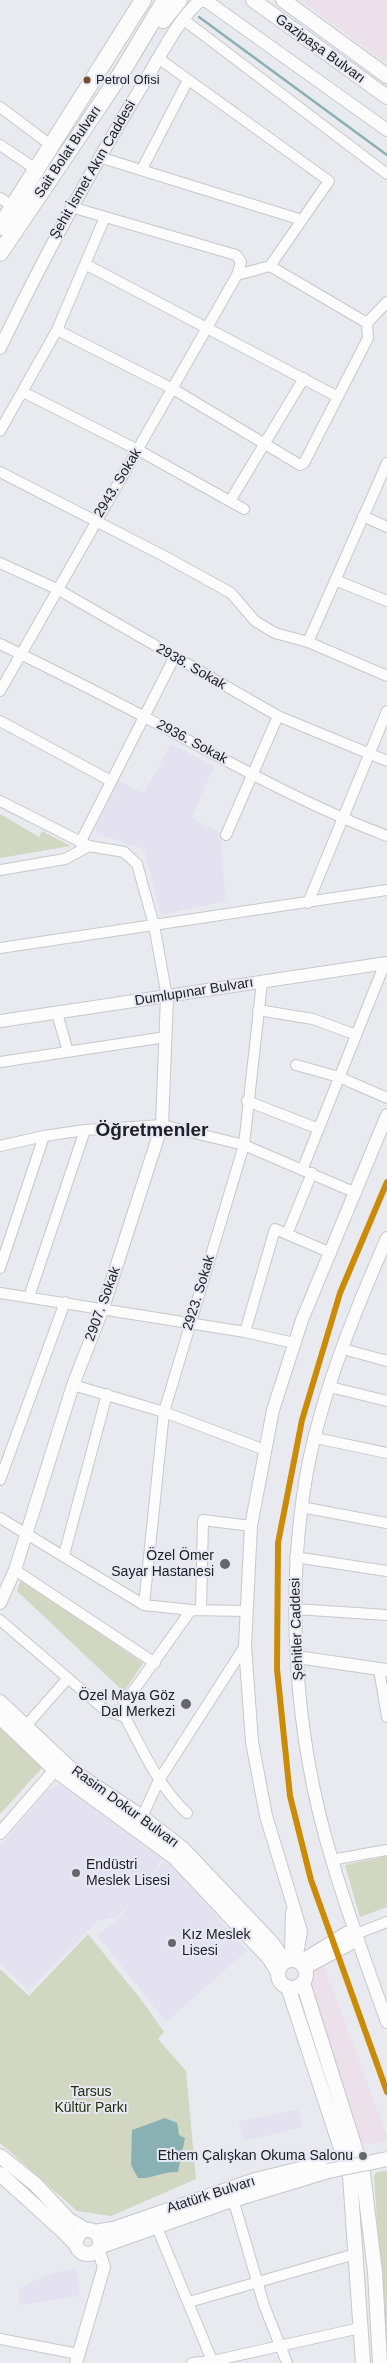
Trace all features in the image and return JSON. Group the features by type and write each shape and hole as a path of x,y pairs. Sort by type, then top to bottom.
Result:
{"highway":[{"path":"0,227 7,202 37,170 143,0"},
{"name":"Sait Bolat Bulvarı","path":"0,253 120,75 165,0"},
{"path":"120,75 179,0"}],"main road":[{"name":"Gazipaşa Bulvarı","path":"253,0 387,97"},
{"name":"Gazipaşa Bulvarı","path":"288,1 387,76"},
{"name":"Rasim Dokur Bulvarı","path":"0,1702 74,1772 142,1817 183,1849 292,1964"},
{"path":"0,1717 55,1770 174,1856 269,1958 292,1964 306,1974 303,1983 357,2174 375,2272 380,2363"},
{"path":"292,1964 282,1983 288,1987 296,1987 303,1983"},
{"path":"288,1987 357,2174 355,2254 362,2363"},
{"path":"329,2166 387,2149"},
{"path":"0,2156 34,2184 69,2220 98,2236 98,2248 91,2254 83,2254 65,2232 0,2174"},
{"path":"329,2166 387,2159"},
{"name":"Atatürk Bulvarı","path":"98,2248 156,2225 329,2166"},
{"name":"Atatürk Bulvarı","path":"90,2231 113,2229 255,2180 329,2166"},
{"path":"76,2245 76,2237 90,2231"}],"street":[{"path":"202,0 208,2 387,130"},
{"name":"Şehit İsmet Akın Caddesi","path":"0,348 99,157 158,58 184,20 202,0"},
{"path":"184,20 387,174"},
{"path":"158,58 329,181 270,266 237,275"},
{"path":"142,169 188,80"},
{"path":"0,108 52,146"},
{"path":"0,145 37,170"},
{"path":"99,157 302,220"},
{"path":"71,208 236,255 241,262 237,275"},
{"path":"0,431 57,330 105,218"},
{"path":"85,264 208,326 338,397"},
{"path":"270,266 366,323"},
{"name":"2943. Sokak","path":"0,691 237,275"},
{"path":"366,323 387,302"},
{"path":"57,330 173,389 263,445 300,465 304,463 368,338 366,323"},
{"path":"230,501 304,378"},
{"path":"22,392 138,450 244,509"},
{"path":"308,642 387,463"},
{"path":"0,472 231,593 255,621 275,633 308,642 387,676"},
{"path":"363,516 387,527"},
{"name":"2938. Sokak","path":"0,563 57,589 174,658 278,716 387,761"},
{"path":"335,580 387,601"},
{"name":"2936. Sokak","path":"0,644 143,716 251,774 343,819 387,836"},
{"path":"0,870 65,859 85,845 112,781 143,716 174,658"},
{"path":"308,903 387,711"},
{"path":"226,835 251,774 278,716"},
{"path":"0,721 112,781"},
{"path":"0,801 85,845 124,852 137,864 154,925 167,996"},
{"path":"0,948 387,890"},
{"path":"287,1234 319,1128 386,963"},
{"name":"Dumlupınar Bulvarı","path":"0,1021 386,963"},
{"name":"2923. Sokak","path":"144,1605 164,1412 244,1145 247,1101 262,982"},
{"name":"2907. Sokak","path":"0,1603 15,1570 73,1385 104,1308 162,1125 167,996"},
{"path":"258,1010 313,1019 356,1035"},
{"path":"57,1013 68,1052"},
{"path":"0,1062 166,1037"},
{"path":"296,1065 339,1078 387,1098"},
{"path":"247,1101 319,1128"},
{"path":"292,1964 302,1931 292,1897 280,1869 266,1816 252,1742 245,1646 245,1611 251,1526 273,1410 294,1343 387,1115"},
{"path":"0,1146 44,1136 85,1130 162,1125 244,1145 307,1170 356,1193"},
{"path":"29,1297 85,1130"},
{"path":"0,1268 44,1136"},
{"path":"245,1332 275,1229 331,1253"},
{"name":"Şehitler Caddesi","path":"387,1238 383,1259 343,1349 316,1438 301,1507 296,1557 295,1608 297,1657 304,1725 315,1789 331,1860 387,2022"},
{"path":"0,1293 104,1308 189,1324 245,1332 294,1343"},
{"path":"0,1480 64,1302"},
{"path":"343,1349 387,1361"},
{"path":"73,1385 164,1412 265,1450"},
{"path":"330,1387 387,1401"},
{"path":"64,1555 107,1394"},
{"path":"316,1438 387,1453"},
{"path":"301,1507 387,1523"},
{"path":"0,1518 144,1605 196,1610 245,1611"},
{"path":"116,1714 196,1610 203,1520 251,1526"},
{"path":"296,1557 387,1570"},
{"path":"15,1570 155,1663"},
{"path":"295,1608 387,1616"},
{"path":"0,1620 105,1710 125,1717 159,1780 173,1800 187,1813"},
{"path":"142,1817 159,1780 245,1646"},
{"path":"297,1657 383,1670 387,1717"},
{"path":"25,1727 68,1678"},
{"path":"0,1833 55,1770"},
{"path":"331,1860 387,1850"},
{"path":"292,1964 350,1944 356,1934 387,1922"},
{"path":"233,2199 257,2281 287,2363"},
{"path":"156,2225 213,2362"},
{"path":"0,2340 77,2359 104,2267 98,2248"},
{"path":"189,2302 355,2254"},
{"path":"192,2363 213,2362 360,2328"}],"shaded area":[{"path":"300,0 387,0 387,64"},
{"path":"171,744 214,766 192,818 220,833 226,901 161,915 144,849 98,834 95,828 118,780 144,793"},
{"name":"Endüstri Meslek Lisesi","path":"63,1783 163,1856 147,1883 166,1859 247,1951 166,2022 97,1935 116,1922 135,1897 117,1917 98,1921 29,1990 0,1963 0,1846 46,1791"},
{"path":"324,1966 387,2137 387,2142 363,2144 306,1974"},
{"path":"298,2109 303,2127 244,2141 238,2122"},
{"path":"76,2268 80,2296 20,2305 19,2288 53,2273"}],"green space":[{"path":"0,814 39,837 42,831 71,846 0,858"},
{"path":"21,1579 143,1663 124,1692 17,1591"},
{"path":"0,1727 40,1764 41,1769 0,1814"},
{"path":"387,1856 387,1907 360,1917 345,1865"},
{"name":"Tarsus Kültür Parkı","path":"88,1934 143,2002 164,2032 158,2039 186,2071 196,2179 111,2216 77,2211 0,2143 0,1969 29,1996"},
{"path":"387,2171 387,2363 374,2177 376,2172"}],"water":[{"path":"165,2118 177,2123 179,2135 185,2138 178,2172 138,2178 131,2165 132,2130"}],"waterway":[{"path":"199,17 387,155"}],"transit line":[{"path":"387,1182 340,1293 302,1420 278,1543 277,1669 290,1796 311,1880 387,2092"}],"place":[{"name":"Petrol Ofisi","path":"87,80"},
{"name":"Özel Ömer Sayar Hastanesi","path":"225,1564"},
{"name":"Özel Maya Göz Dal Merkezi","path":"186,1704"},
{"name":"Endüstri Meslek Lisesi","path":"76,1873"},
{"name":"Kız Meslek Lisesi","path":"172,1943"},
{"name":"Ethem Çalışkan Okuma Salonu","path":"363,2156"}],"district":[{"name":"Öğretmenler","path":"152,1131"}]}
